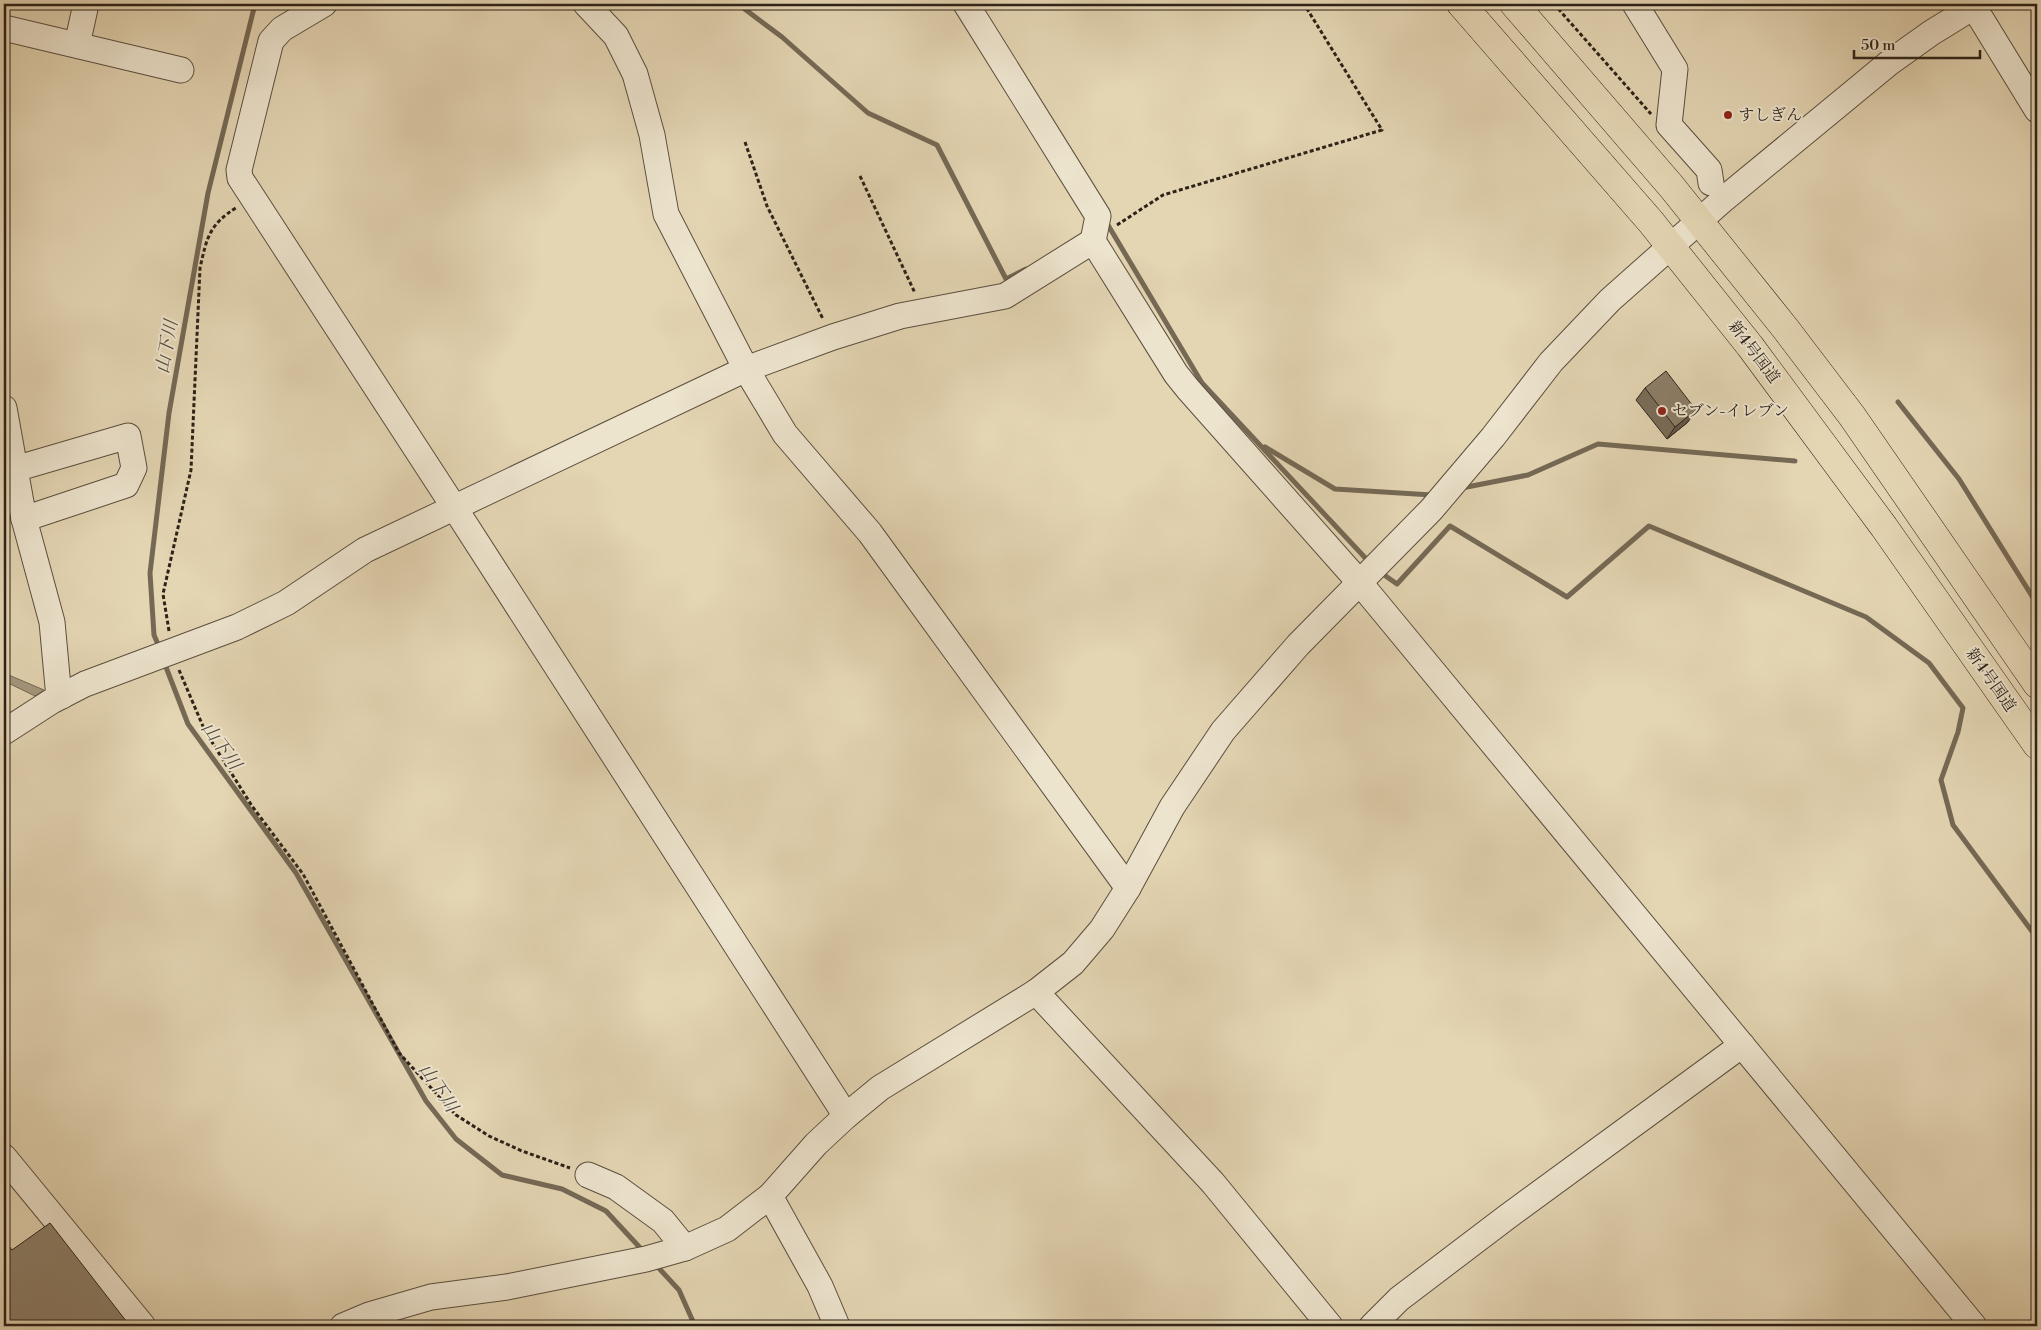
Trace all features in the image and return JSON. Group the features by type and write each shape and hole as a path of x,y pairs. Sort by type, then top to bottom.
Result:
{"highway":[{"name":"新4号国道","path":"1461,4 1671,246 1750,346 1884,527 2037,745"},
{"path":"1514,4 1700,221 1852,416 2037,684"}],"street":[{"path":"77,46 86,4"},
{"path":"324,4 282,29 271,41 238,170 240,178 846,1116"},
{"path":"586,4 616,36 635,74 652,135 666,214 746,369 785,434 870,533 1128,888"},
{"path":"966,4 1098,216 1093,241 1176,374 1360,583 1974,1326"},
{"path":"1635,4 1675,69 1669,125 1709,170 1711,183"},
{"path":"343,1326 368,1315 431,1297 507,1287 646,1259 684,1248 728,1229 770,1196 816,1144 880,1088 1036,992 1072,963 1102,930 1128,888 1172,807 1223,732 1298,645 1431,510 1493,437 1551,362 1610,300 1700,221 1888,63 1974,5 2037,110"},
{"path":"4,28 181,70"},
{"path":"4,732 85,684 237,627 286,603 365,550 746,369 833,337 900,316 1005,296 1093,241"},
{"path":"4,408 24,519 52,622 58,687 62,696"},
{"path":"15,470 128,436 134,468 126,485 24,519"},
{"path":"1036,992 1213,1183 1330,1326"},
{"path":"1372,1326 1399,1300 1500,1222 1742,1045"},
{"path":"4,1157 143,1326"},
{"path":"588,1175 616,1187 663,1221 684,1248"},
{"path":"770,1196 820,1286 837,1326"}],"path":[{"path":"1093,241 1163,195 1382,130 1304,4"},
{"path":"1554,4 1653,117 1669,125"},
{"path":"745,142 767,206 833,337"},
{"path":"860,176 924,312"},
{"path":"252,197 220,218 207,239 200,268 191,470 163,594 172,651 205,731 252,806 303,874 399,1053 456,1115 489,1136 522,1151 588,1175"}],"shaded area":[{"path":"4,673 44,690 35,696 4,681"}],"building":[{"path":"1666,371 1696,410 1675,427 1645,388"},
{"path":"50,1223 130,1326 4,1326 4,1240 12,1250"}],"waterway":[{"name":"山下川","path":"160,649 154,635 150,573 169,413 208,193 255,4"},
{"path":"738,4 782,37 868,113 937,145 1006,279 1026,269"},
{"path":"1104,228 1108,225 1202,383 1370,563"},
{"path":"1898,402 1959,479 2037,604"},
{"path":"1462,488 1528,475 1598,444 1795,461"},
{"path":"1265,447 1335,489 1432,495"},
{"path":"1380,572 1397,584 1450,526 1567,597 1649,526 1866,617 1929,663 1963,708 1958,732 1941,780 1953,825 2037,938"},
{"name":"山下川","path":"164,662 188,724 296,873 426,1101 456,1139 502,1175 562,1189 606,1211 644,1252"},
{"name":"山下川","path":"655,1264 679,1290 695,1326"}],"place":[{"name":"すしぎん","path":"1728,115"},
{"name":"セブン-イレブン","path":"1662,411"}]}
